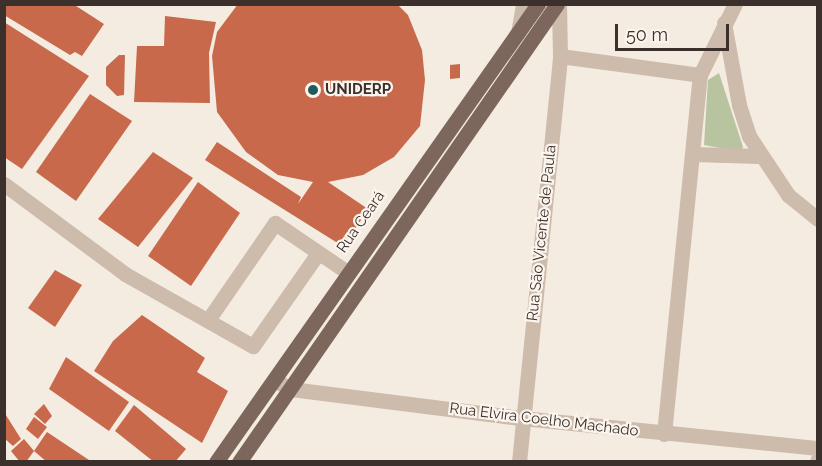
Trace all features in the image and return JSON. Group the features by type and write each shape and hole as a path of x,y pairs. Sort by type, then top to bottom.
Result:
{"main road":[{"name":"Rua Ceará","path":"216,462 347,272 538,4"},
{"path":"239,462 558,4"}],"street":[{"path":"518,33 523,4"},
{"name":"Rua São Vicente de Paula","path":"519,462 560,56 558,4"},
{"path":"664,434 700,75 735,4"},
{"path":"724,23 739,105 759,156 788,195 818,219"},
{"path":"560,56 700,75"},
{"path":"693,154 759,156"},
{"path":"4,184 125,274 253,346 318,253"},
{"path":"208,320 275,223 347,272"},
{"name":"Rua Elvira Coelho Machado","path":"274,380 291,389 522,418 818,448"}],"green space":[{"path":"719,73 743,147 741,152 704,145 708,80"}],"building":[{"path":"6,4 73,4 104,24 82,56 75,52 70,55 4,15"},
{"path":"238,4 397,4 408,15 422,50 425,80 420,126 394,157 363,175 328,182 368,209 344,247 205,160 217,142 301,197 298,204 313,182 278,175 246,152 217,112 212,56 217,32"},
{"path":"165,16 216,22 209,53 210,103 134,102 137,46 164,46"},
{"path":"4,22 89,76 22,169 4,157"},
{"path":"119,55 125,55 124,95 117,96 106,85 106,67"},
{"path":"460,64 460,78 450,79 450,65"},
{"path":"90,94 132,121 76,201 36,172"},
{"path":"153,152 193,178 138,247 98,219"},
{"path":"198,182 240,213 191,286 148,256"},
{"path":"55,270 82,285 55,327 28,308"},
{"path":"142,315 205,358 197,372 228,391 202,443 94,371 113,341"},
{"path":"66,357 129,402 109,431 49,389"},
{"path":"44,404 52,416 45,424 34,414"},
{"path":"134,405 186,449 175,462 154,462 115,431"},
{"path":"4,412 21,439 13,446 4,438"},
{"path":"34,417 47,427 38,439 26,429"},
{"path":"47,432 92,462 47,462 34,451"},
{"path":"24,439 34,451 26,462 20,462 11,451"}],"place":[{"name":"UNIDERP","path":"313,90"}]}
